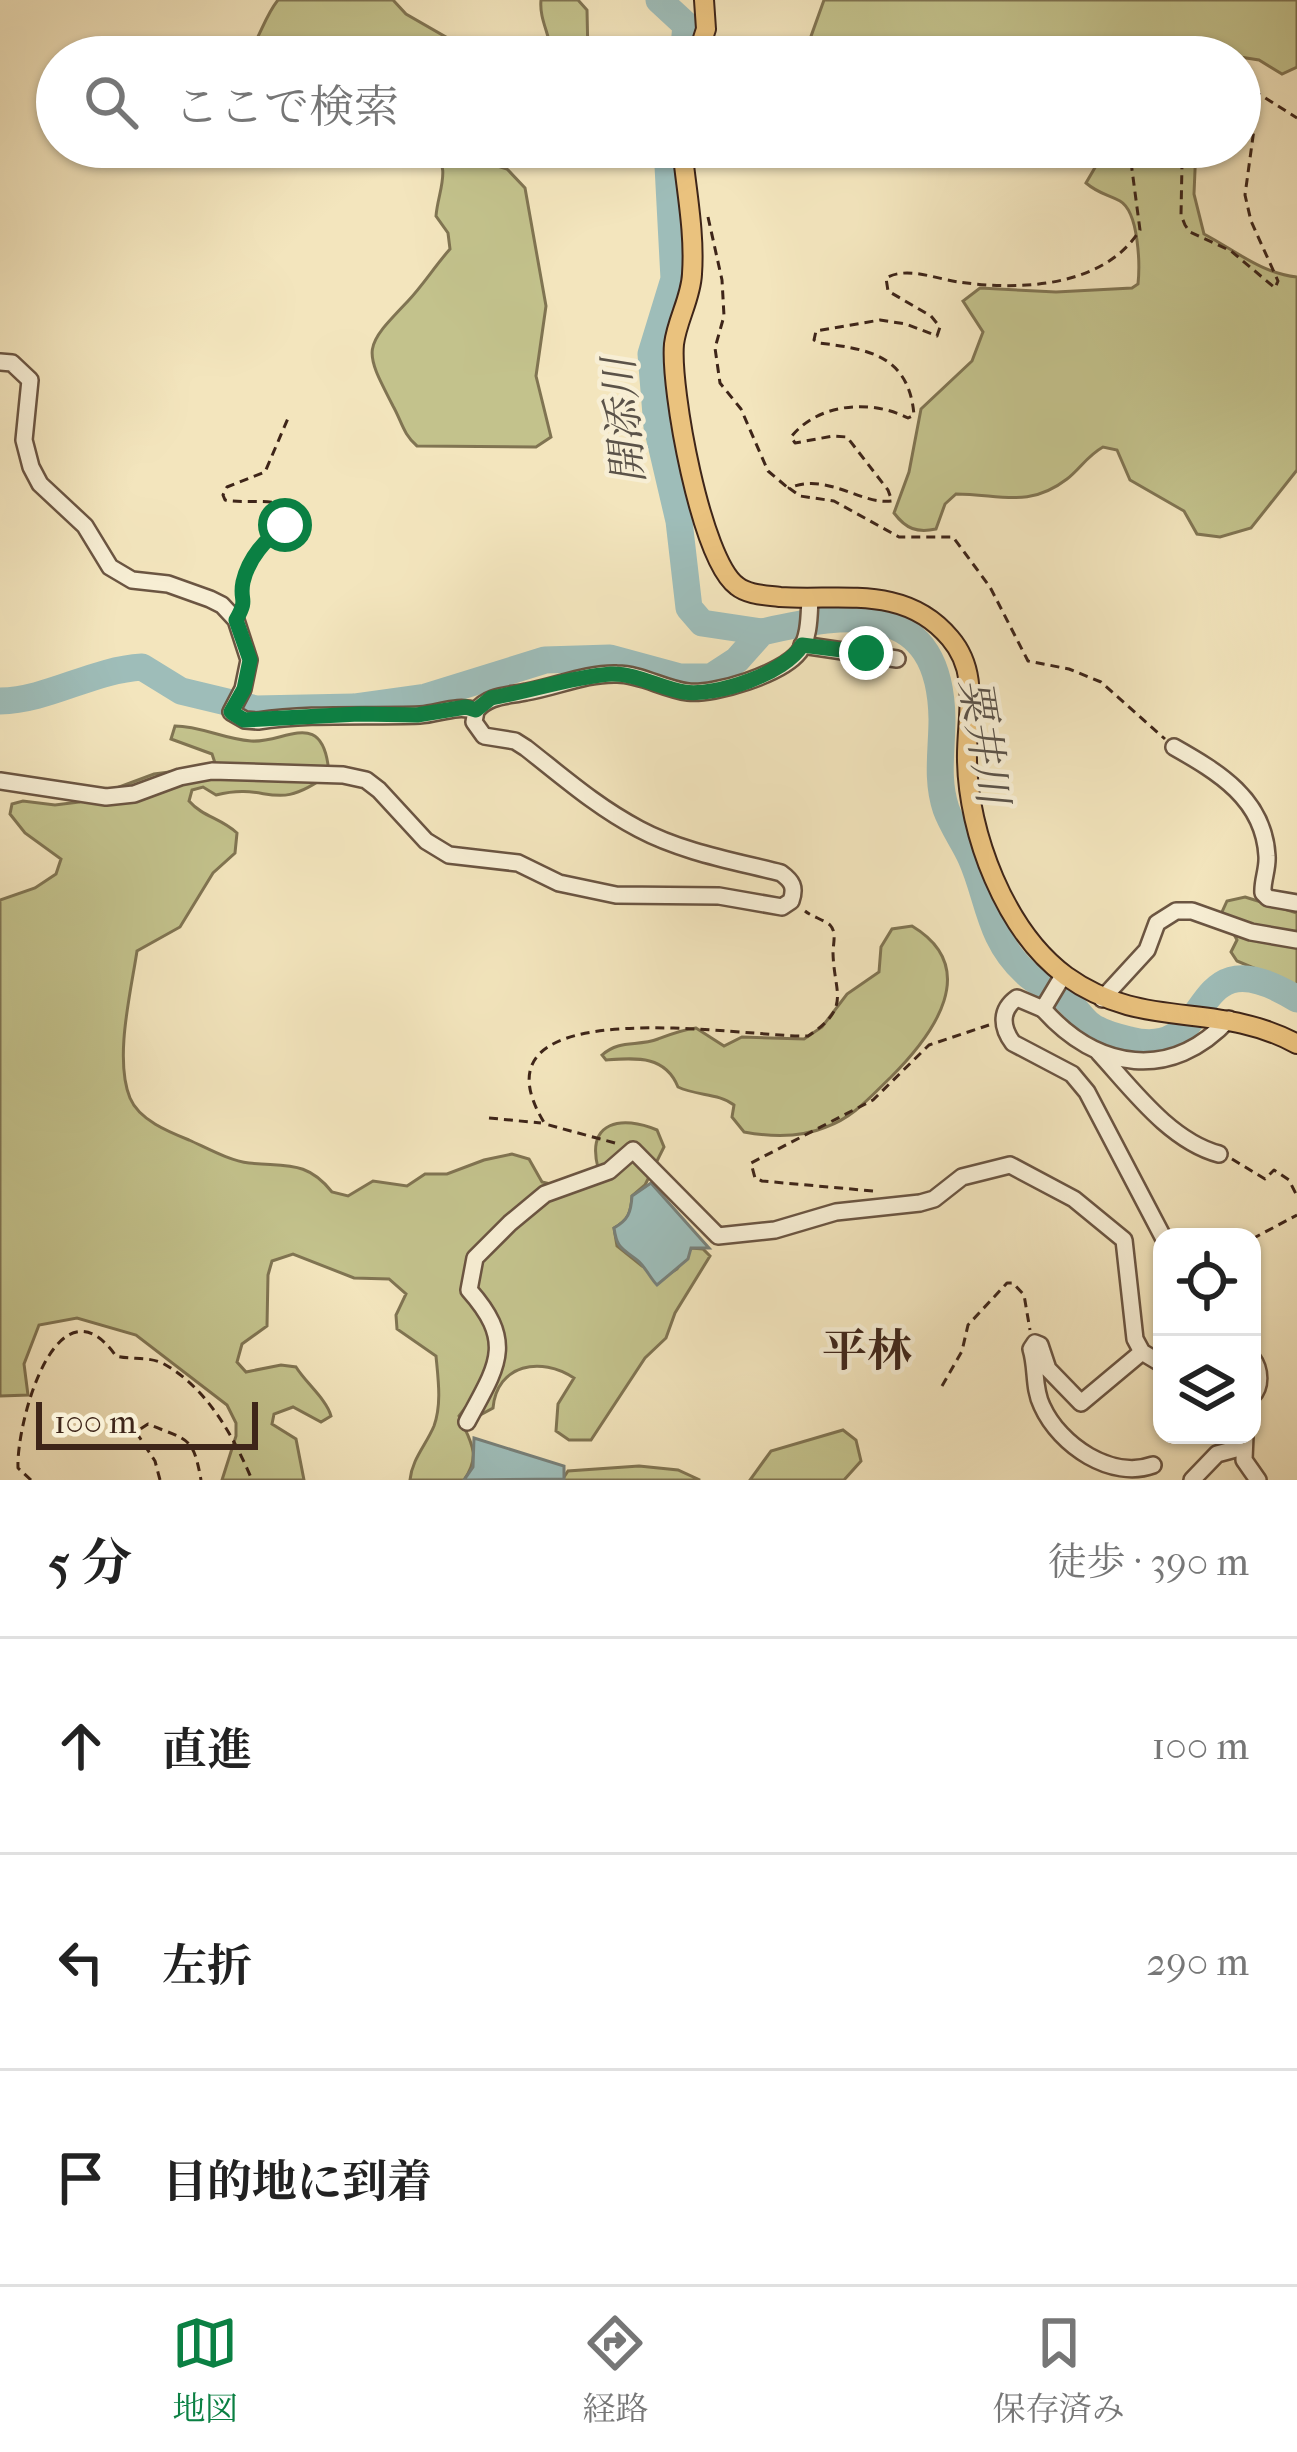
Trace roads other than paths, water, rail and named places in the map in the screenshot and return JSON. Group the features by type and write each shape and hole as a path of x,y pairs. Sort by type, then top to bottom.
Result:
{"main road":[{"path":"704,0 704,36"},
{"path":"684,168 692,278 674,342 674,374 709,541 722,569 738,588 810,605 882,598 932,621 952,639 966,664 971,693 968,782 979,835 1011,916 1061,980 1139,1011 1223,1018 1297,1044"}],"street":[{"path":"0,362 12,363 30,380 25,440 40,484 85,526 110,567 132,580 168,584 210,599 236,620 250,660 244,689 231,712 258,721 476,710"},
{"path":"476,710 491,698 620,674 683,692 712,692 770,671 799,652 810,605"},
{"path":"805,639 897,659"},
{"path":"0,781 106,797 134,794 212,771 343,775 366,780 380,790 426,841 449,855 506,860 559,883 616,896 719,896 776,908 791,901 791,880 782,873 641,831 591,800 526,748 484,736 476,728 476,710"},
{"path":"1174,747 1227,777 1244,796 1264,839 1268,860 1263,893 1297,903"},
{"path":"1102,999 1147,950 1157,923 1176,911 1192,910 1251,932 1297,940"},
{"path":"1044,1007 1061,980"},
{"path":"1158,1228 1088,1092 1072,1074 1013,1043 1003,1022 1010,1004 1017,998 1044,1007 1060,1028 1097,1051 1145,1105 1193,1143 1219,1154"},
{"path":"1097,1051 1131,1060 1171,1059 1190,1053 1223,1018"},
{"path":"467,1422 498,1364 500,1346 490,1314 469,1290 475,1258 545,1193 610,1171 633,1150 718,1236 775,1231 836,1212 934,1199 962,1177 1010,1166 1075,1199 1124,1240 1131,1325 1142,1352 1153,1359"},
{"path":"1142,1352 1081,1403 1048,1369 1041,1347 1035,1343 1031,1348 1036,1392 1057,1429 1095,1460 1130,1472 1154,1465"},
{"path":"1192,1480 1217,1454 1238,1444"},
{"path":"1245,1444 1250,1473 1258,1480"}],"water":[{"path":"651,1183 709,1248 691,1248 688,1259 657,1285 621,1247 614,1228 628,1215 632,1196"},
{"path":"474,1438 564,1466 564,1479 464,1480 473,1467"}],"waterway":[{"name":"開添川","path":"659,0 686,25 685,36"},
{"name":"開添川","path":"668,168 674,279 651,354 657,427 679,521 689,608 702,623 762,632"},
{"name":"粟井川","path":"0,701 142,667 181,691 256,709 354,707 426,697 545,660 610,658 680,677 711,677 737,660 762,632 827,620 884,623 907,633 925,652 937,680 942,719 940,776 946,809 971,858 996,932 1029,976 1067,1000 1092,1026 1130,1040 1158,1042 1178,1033 1218,987 1235,979 1261,982 1297,999"}],"district":[{"name":"平林","path":"867,1350"}]}
